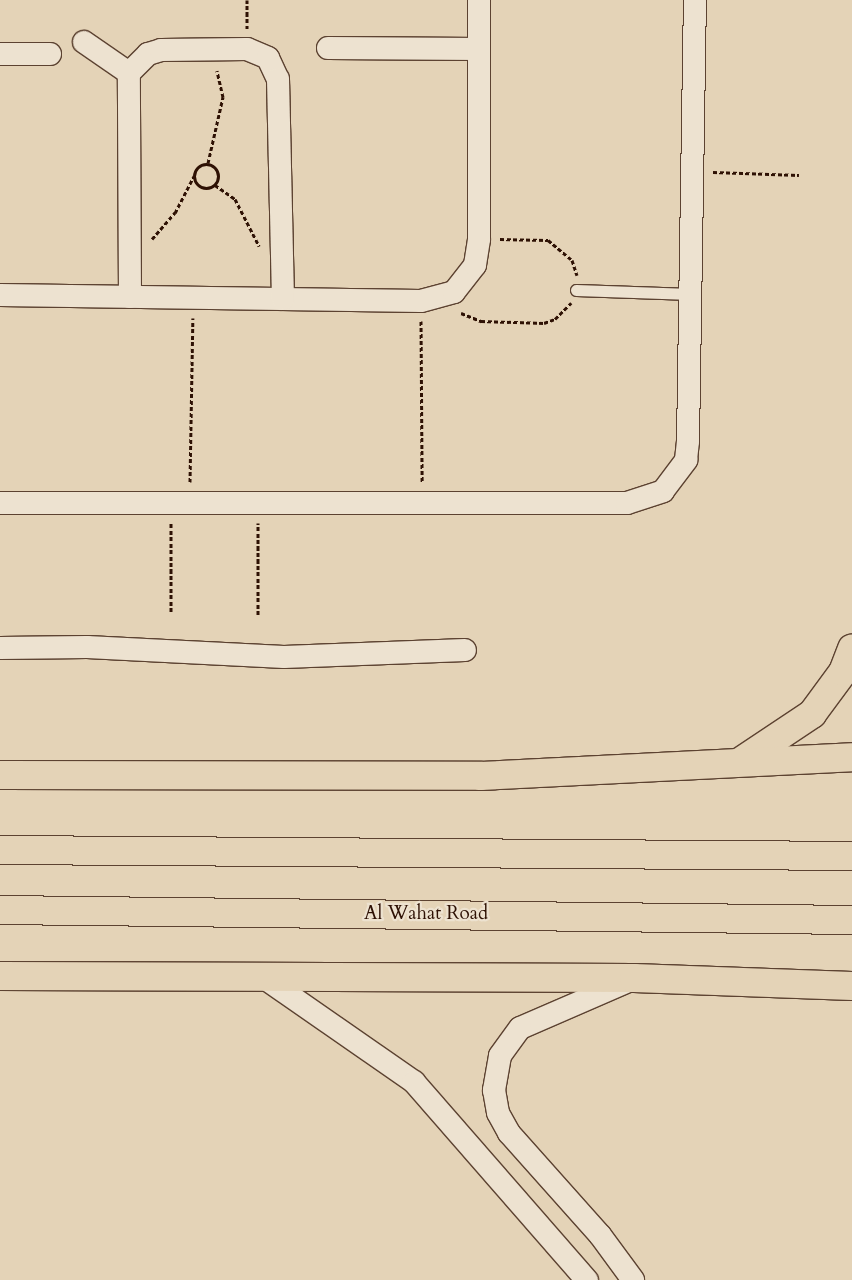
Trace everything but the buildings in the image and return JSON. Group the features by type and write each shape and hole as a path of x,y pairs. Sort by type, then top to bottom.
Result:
{"main road":[{"path":"736,765 812,714 843,672 852,649"},
{"path":"0,775 481,776 736,765 852,757"},
{"path":"0,850 852,856"},
{"name":"Al Wahat Road","path":"0,910 852,920"},
{"path":"0,976 634,978 852,986"}],"street":[{"path":"0,295 430,299 467,280 475,265 479,239 479,0"},
{"path":"0,503 627,503 663,491 677,477 687,450 695,0"},
{"path":"84,42 130,73"},
{"path":"328,48 478,50"},
{"path":"130,296 130,73 148,54 247,49 268,58 278,79 283,299"},
{"path":"0,54 50,54"},
{"path":"0,648 87,647 284,657 465,650"},
{"path":"263,977 414,1082 587,1280"},
{"path":"633,1280 600,1235 509,1133 498,1112 494,1090 500,1056 520,1028 634,978"}],"lane":[{"path":"576,290 691,294"}],"path":[{"path":"247,0 247,49"},
{"path":"204,50 217,70 223,98 208,162"},
{"path":"129,251 150,241 168,223 194,176 195,168 208,162"},
{"path":"208,162 217,172 216,185"},
{"path":"692,172 799,174"},
{"path":"194,176 203,188 216,185 235,199 260,248 282,274"},
{"path":"422,503 430,299 481,320 544,323 565,311 576,290 572,260 548,240 479,239"},
{"path":"171,612 194,298"},
{"path":"258,503 258,615"}]}
